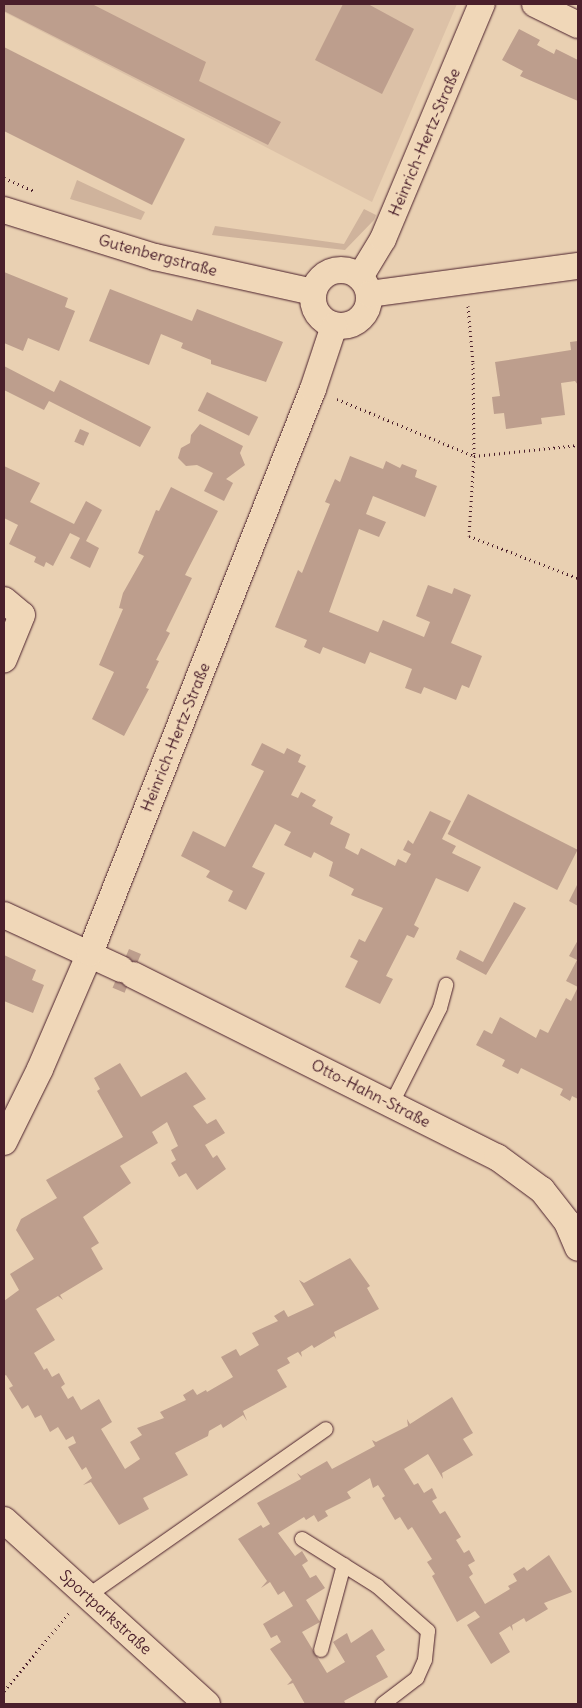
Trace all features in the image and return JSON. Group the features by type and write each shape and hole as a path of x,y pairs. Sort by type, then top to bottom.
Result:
{"street":[{"name":"Heinrich-Hertz-Straße","path":"365,285 380,245 482,4"},
{"path":"535,4 578,24"},
{"name":"Gutenbergstraße","path":"4,210 155,258 313,292"},
{"path":"365,285 366,312 360,319 352,324 334,326 320,317 313,301 313,292 317,283 332,271 342,269 365,285 466,278 578,266"},
{"name":"Heinrich-Hertz-Straße","path":"4,1142 40,1069 90,953 313,389 334,326"},
{"path":"4,600 22,615 4,659"},
{"name":"Otto-Hahn-Straße","path":"4,915 90,953 497,1157 542,1190 567,1222 578,1248"},
{"name":"Sportparkstraße","path":"4,1520 207,1704"}],"lane":[{"path":"392,1103 436,1017 446,985"},
{"path":"87,1594 326,1429"},
{"path":"302,1539 377,1586 428,1631 425,1660 417,1678 383,1704"},
{"path":"321,1650 344,1566"}],"path":[{"path":"466,278 473,363 474,456 469,536 578,578"},
{"path":"313,389 474,456 578,445"},
{"path":"4,1691 87,1594"}],"shaded area":[{"path":"4,4 457,4 372,202 4,12"},
{"path":"77,180 145,212 141,220 70,199"},
{"path":"364,209 376,215 374,220 345,250 212,235 215,226 344,244"}],"building":[{"path":"4,4 92,4 206,62 199,81 281,122 268,145 4,11"},
{"path":"343,4 368,4 414,29 382,94 315,60"},
{"path":"519,29 540,40 537,45 554,54 556,49 578,60 578,101 520,76 523,71 502,60"},
{"path":"4,47 185,139 152,205 4,131"},
{"path":"4,272 68,298 65,307 75,311 59,351 28,338 23,351 4,343"},
{"path":"110,289 192,321 197,309 283,342 266,382 211,364 211,360 181,348 183,343 161,334 149,365 89,341"},
{"path":"578,341 578,385 575,381 561,383 565,415 541,418 542,424 506,429 504,413 494,414 492,397 500,396 495,362 571,350 570,342"},
{"path":"4,366 54,392 60,380 151,427 140,447 49,401 44,410 4,390"},
{"path":"207,392 258,417 249,436 198,411"},
{"path":"200,424 243,446 240,453 245,465 226,479 233,483 224,501 204,491 213,473 197,465 186,466 178,458 181,448 190,443 191,435"},
{"path":"80,429 89,433 83,446 74,442"},
{"path":"350,456 383,469 386,461 400,468 402,464 417,470 415,477 437,486 425,517 373,496 366,514 386,522 379,537 359,529 329,612 378,632 383,620 424,637 430,622 416,616 428,585 452,594 454,588 471,595 451,643 482,656 469,688 462,685 456,700 424,687 421,694 405,688 412,669 370,652 365,664 323,647 320,654 304,647 307,640 275,627 298,570 302,573 330,504 325,502 335,479 340,482"},
{"path":"4,466 40,483 30,502 74,524 86,501 102,510 86,541 99,548 90,568 70,558 80,538 70,533 53,566 46,562 44,567 34,562 36,557 9,544 18,525 4,518"},
{"path":"171,487 218,511 185,575 192,578 166,631 170,633 156,660 159,661 146,688 149,689 124,736 92,719 114,672 99,665 123,609 119,608 123,593 144,556 138,553 156,510 159,511"},
{"path":"262,743 284,754 287,748 301,755 298,762 306,766 291,795 298,798 301,792 316,800 312,806 333,817 330,824 350,834 345,848 358,855 361,848 395,866 398,859 406,863 411,854 403,850 408,840 413,844 430,811 451,821 442,839 456,846 452,853 481,867 468,892 436,878 414,925 419,928 414,938 407,935 386,976 393,979 380,1004 345,987 358,961 350,957 359,939 365,942 383,908 351,895 354,889 329,876 333,862 314,852 311,858 284,845 291,832 275,824 252,867 265,873 246,910 228,901 233,891 206,877 210,871 181,856 193,831 225,847 264,771 251,765"},
{"path":"468,794 578,850 557,890 448,834"},
{"path":"578,883 578,906 569,901"},
{"path":"514,902 526,908 486,975 456,959 460,950 483,962"},
{"path":"578,940 578,987 566,981 577,960 569,956"},
{"path":"129,949 141,954 125,993 113,988"},
{"path":"4,955 36,970 32,980 44,985 33,1013 4,1001"},
{"path":"578,987 578,1099 572,1096 570,1101 560,1095 563,1089 521,1068 518,1074 502,1066 505,1060 476,1045 484,1030 492,1034 500,1017 536,1038 540,1029 548,1033 566,998 571,1001"},
{"path":"120,1063 141,1097 186,1072 206,1099 193,1106 207,1124 216,1119 225,1133 205,1145 213,1158 217,1155 226,1169 197,1190 186,1173 179,1177 171,1163 176,1160 171,1150 178,1146 167,1122 152,1132 158,1143 120,1166 131,1183 83,1217 99,1243 91,1248 103,1269 60,1295 63,1300 58,1296 36,1309 55,1340 34,1353 44,1370 47,1368 52,1377 59,1373 65,1384 61,1387 68,1399 73,1396 81,1410 99,1399 112,1422 101,1429 125,1469 140,1459 130,1442 142,1435 137,1428 164,1418 160,1412 186,1400 183,1395 193,1389 197,1395 206,1390 207,1392 233,1377 221,1357 236,1349 240,1356 259,1345 252,1333 278,1321 274,1316 284,1310 288,1317 314,1305 299,1280 304,1283 350,1258 370,1286 367,1288 379,1309 334,1332 336,1339 334,1336 314,1348 312,1345 301,1352 302,1357 298,1352 287,1358 290,1363 277,1370 287,1387 243,1411 247,1421 243,1415 223,1428 221,1424 209,1431 208,1436 175,1453 188,1475 143,1498 149,1509 119,1525 91,1482 83,1485 92,1478 86,1467 82,1470 68,1447 76,1443 73,1436 66,1440 58,1427 50,1432 41,1415 35,1418 28,1405 22,1409 9,1388 13,1386 6,1375 4,1376 4,1301 19,1290 10,1274 34,1259 16,1230 21,1219 57,1198 46,1180 123,1137 97,1091 100,1089 94,1078"},
{"path":"452,1397 473,1433 463,1439 473,1455 442,1473 443,1479 428,1454 404,1469 414,1485 418,1483 424,1493 432,1488 437,1498 432,1501 440,1514 445,1511 461,1537 456,1540 464,1553 469,1550 475,1561 468,1565 473,1574 469,1577 485,1604 510,1589 508,1586 517,1581 513,1574 524,1567 527,1571 549,1555 572,1592 544,1603 548,1609 526,1622 524,1618 512,1625 513,1631 510,1626 499,1633 510,1652 491,1664 467,1625 480,1617 475,1611 457,1622 432,1576 435,1574 427,1562 432,1559 412,1527 408,1530 400,1517 395,1520 382,1498 385,1496 378,1485 373,1488 370,1478 347,1492 351,1498 325,1511 328,1516 318,1522 314,1515 306,1520 304,1517 278,1533 295,1556 302,1551 308,1561 302,1565 310,1578 316,1575 325,1588 306,1600 320,1622 302,1632 327,1673 345,1662 333,1642 347,1633 351,1643 372,1629 385,1650 376,1656 388,1677 344,1701 346,1704 305,1704 293,1683 287,1685 292,1680 270,1649 281,1642 277,1635 271,1638 263,1624 293,1606 284,1591 278,1595 270,1582 261,1588 267,1581 238,1539 261,1525 263,1528 270,1524 257,1503 301,1479 297,1473 301,1476 327,1461 332,1469 375,1446 372,1440 376,1442 408,1426 407,1419 410,1424"}]}
